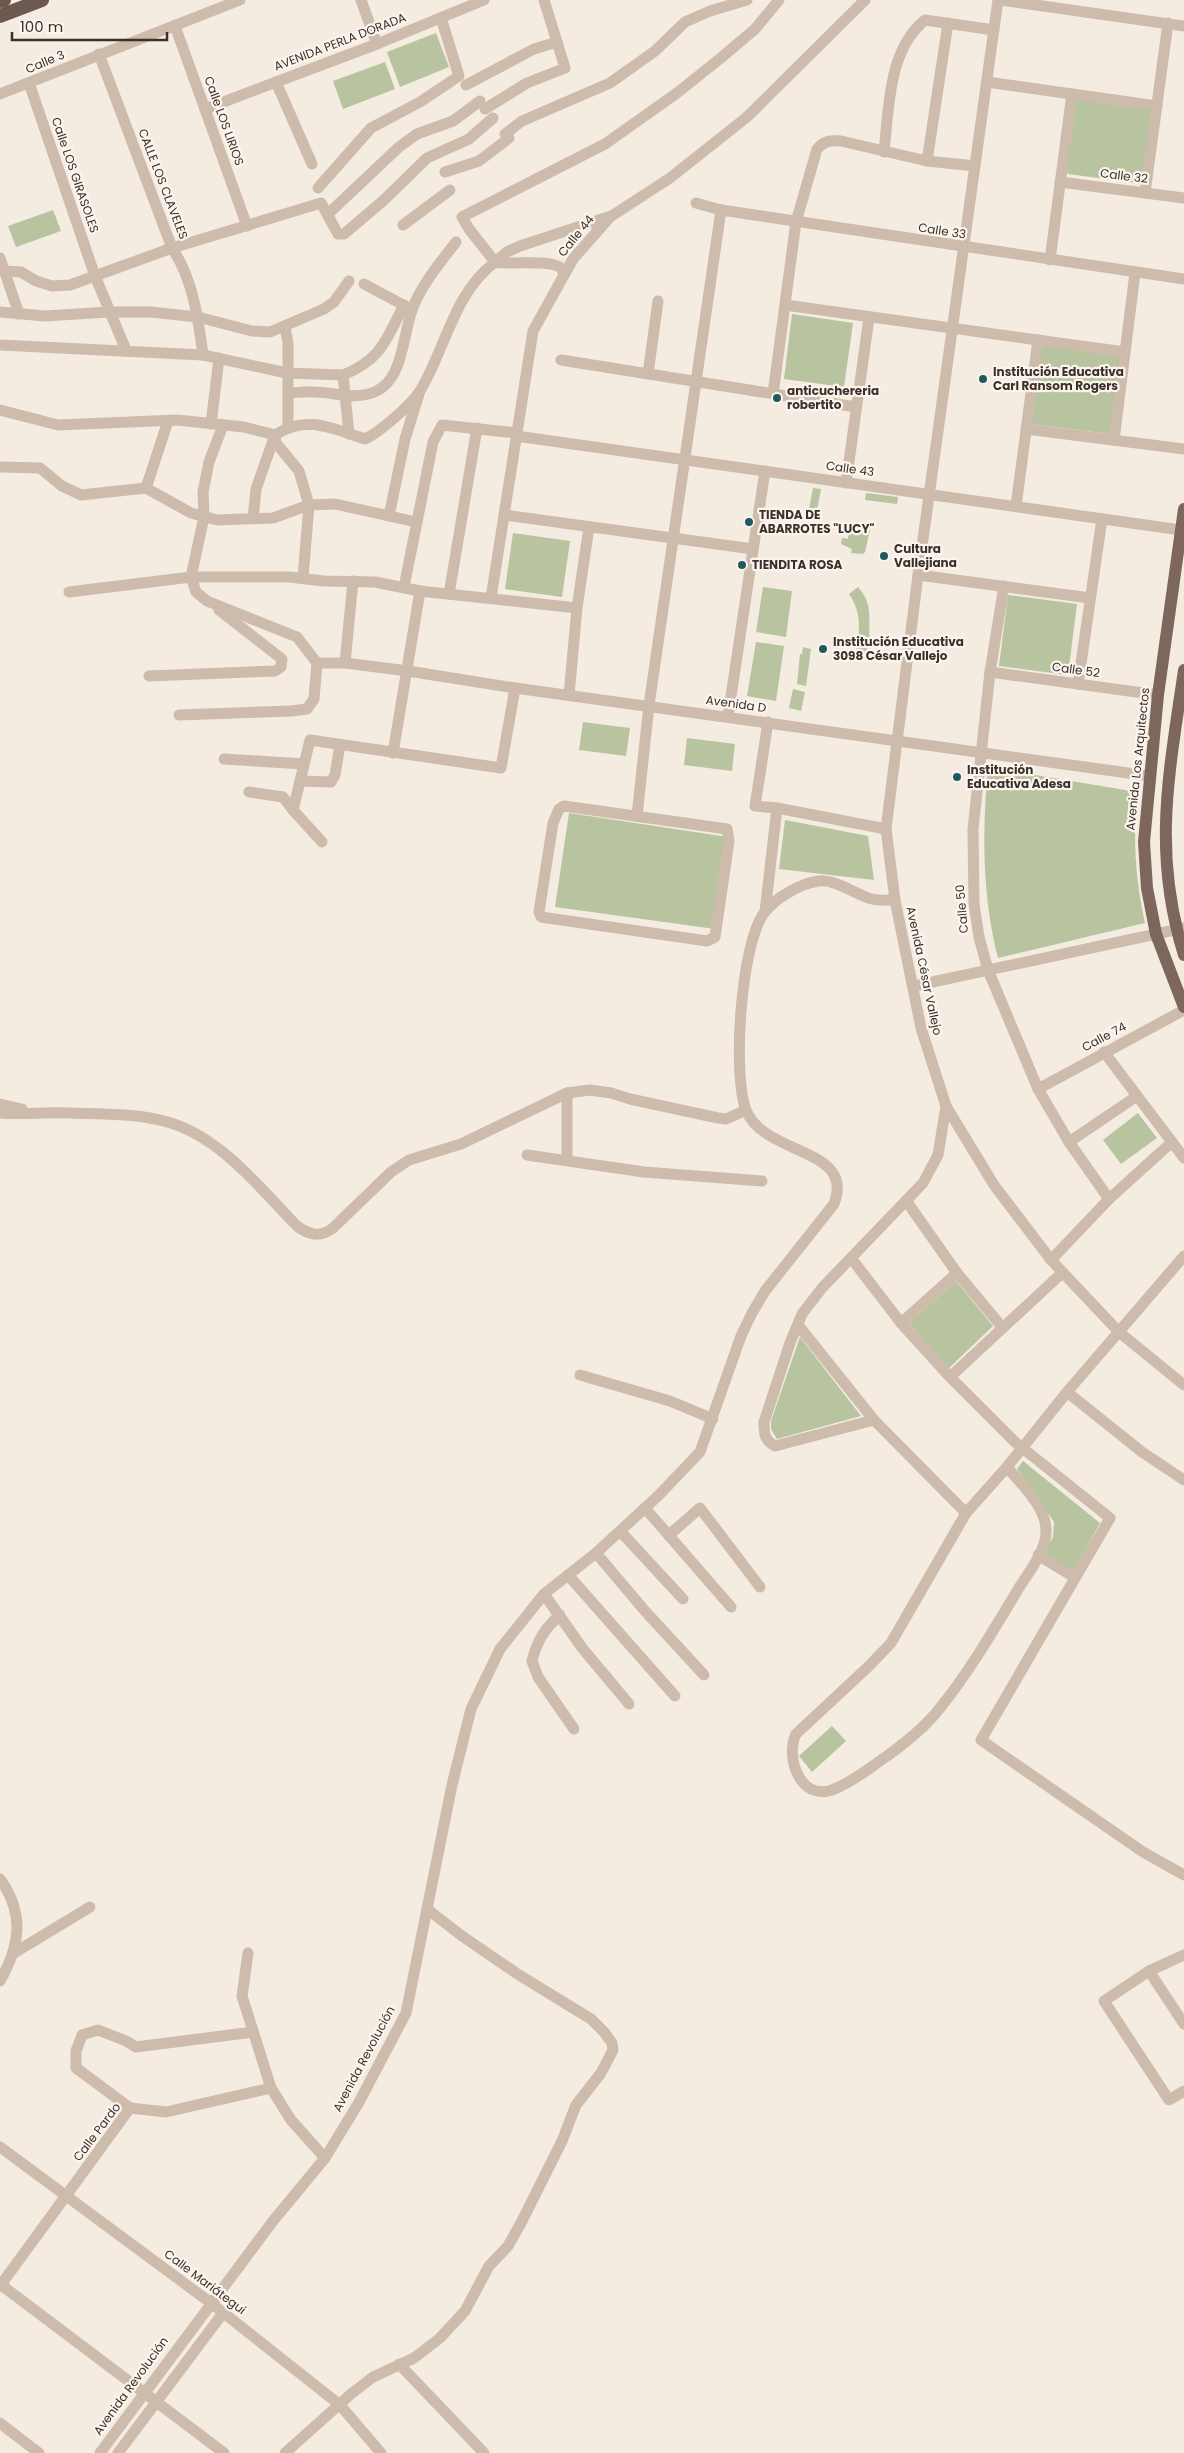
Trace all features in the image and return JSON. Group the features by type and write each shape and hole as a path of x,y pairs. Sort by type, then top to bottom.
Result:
{"highway":[{"path":"0,1 4,0"},
{"path":"0,16 42,0"}],"main road":[{"name":"Avenida Los Arquitectos","path":"1184,509 1158,695 1145,818 1145,862 1156,934 1184,1009"},
{"path":"1184,670 1167,788 1164,829 1168,888 1180,929 1184,955"}],"street":[{"name":"Calle 3","path":"0,94 240,0"},
{"path":"361,0 376,44"},
{"name":"AVENIDA PERLA DORADA","path":"205,109 376,44 484,0"},
{"path":"328,214 399,147 417,134 453,121 527,83 566,68 544,0"},
{"path":"445,172 479,161 522,121 610,83 655,51 686,22 710,11 747,0"},
{"path":"564,274 562,268 550,262 509,264 495,262 462,218 604,144 677,93 728,52 755,29 779,0"},
{"name":"Calle 44","path":"491,598 533,331 573,259 610,217 670,178 747,117 865,0"},
{"path":"999,0 1083,6 1184,26"},
{"name":"Avenida César Vallejo","path":"999,0 918,575 899,740 886,829 895,900 914,986 921,1028 946,1106 994,1185 1062,1273 1119,1332 1184,1385"},
{"path":"318,188 371,128 420,102 460,76 441,18"},
{"path":"884,152 890,96 906,42 914,30 926,20 994,30"},
{"path":"927,161 948,22"},
{"path":"1145,193 1168,23"},
{"name":"Calle LOS LIRIOS","path":"175,26 247,226"},
{"path":"466,85 534,49 557,42"},
{"name":"CALLE LOS CLAVELES","path":"99,54 172,248 179,258 192,294 198,318 203,355"},
{"path":"276,82 312,164"},
{"path":"987,82 1157,106"},
{"name":"Calle LOS GIRASOLES","path":"29,83 95,276 126,350"},
{"path":"1050,260 1072,94"},
{"path":"4,271 21,272 36,281 52,286 70,285 172,248 321,203 338,234 344,234 384,200 427,158 469,138 493,118"},
{"path":"773,394 796,222 817,149 827,141 841,141 927,161 975,166"},
{"name":"Calle 32","path":"1060,182 1184,198"},
{"path":"403,226 450,190"},
{"name":"Calle 33","path":"696,203 721,210 796,222 1184,279"},
{"path":"637,816 649,705 721,210"},
{"path":"389,516 405,439 419,392 452,321 480,273 507,252 520,246 610,217"},
{"path":"0,345 203,355 287,373 343,375 361,368 378,355 408,307 456,242"},
{"path":"0,258 19,314"},
{"path":"1114,440 1135,273"},
{"path":"0,312 45,316 109,312 151,312 198,318 252,331 270,332 286,327 324,309 334,302 349,281"},
{"path":"364,284 408,307"},
{"path":"648,374 658,302"},
{"path":"785,305 1125,352"},
{"path":"288,393 315,392 345,397 369,394 382,387 393,374 405,347 408,307"},
{"path":"846,482 869,318"},
{"path":"286,327 288,343 288,426"},
{"path":"1016,506 1038,340"},
{"path":"210,424 219,358"},
{"path":"561,360 856,407"},
{"path":"343,375 349,434"},
{"path":"253,519 256,489 276,435 288,426 316,424 365,439 378,433 419,392"},
{"path":"0,410 58,425 168,421 244,427 276,435"},
{"path":"146,488 168,421"},
{"path":"149,676 275,671 281,667 282,659 196,592 191,577 204,516 202,492 209,462 223,425"},
{"name":"Calle 43","path":"416,522 433,442 442,425 477,428 685,460 1181,530"},
{"path":"449,594 477,428"},
{"path":"1026,429 1184,449"},
{"path":"276,435 276,443 298,471 309,505 303,577"},
{"path":"0,467 40,468 62,486 81,495 146,488 191,512 217,520 273,518 309,505 335,504 416,522 404,587"},
{"path":"728,716 765,471"},
{"path":"504,515 753,549"},
{"path":"1078,684 1102,519"},
{"path":"569,695 577,608 589,527"},
{"path":"918,575 1090,598"},
{"path":"69,592 191,577 303,577 323,581 353,581 404,587 420,591 577,608"},
{"path":"345,663 353,581"},
{"name":"Calle 50","path":"1004,586 990,672 973,829 974,904 979,937 988,970 1038,1088 1069,1142 1109,1199"},
{"path":"393,753 420,591"},
{"path":"178,715 306,709 314,698 317,663 297,637 207,601"},
{"name":"Avenida D","path":"317,663 345,663 408,671 515,688 649,705 899,740 982,754 1150,776"},
{"name":"Calle 52","path":"990,672 1158,695"},
{"path":"293,810 310,740 501,768 515,688"},
{"path":"768,722 756,806 777,808 886,829"},
{"path":"300,781 331,782 335,775 340,744"},
{"path":"224,759 304,764"},
{"path":"248,792 283,797 322,842"},
{"path":"564,806 637,816 727,829 729,841 715,937 711,940 707,942 539,915 553,823 558,809 564,806"},
{"path":"765,912 777,808"},
{"path":"0,1113 36,1112 140,1118 160,1120 180,1127 211,1145 235,1163 301,1229 309,1234 318,1235 333,1228 383,1179 409,1160 461,1144 498,1124 568,1094 590,1090 611,1092 630,1099 726,1119 746,1110 739,1066 740,1028 750,957 758,923 765,912 779,899 796,889 820,880 873,899 895,900"},
{"path":"914,986 1180,929"},
{"name":"Calle 74","path":"1038,1088 1184,1009"},
{"path":"1104,1052 1184,1158"},
{"path":"567,1160 568,1094"},
{"path":"1069,1142 1137,1096"},
{"path":"0,1104 36,1112"},
{"path":"874,1420 775,1446 768,1442 764,1433 764,1422 798,1325 809,1305 923,1183 935,1162 946,1106"},
{"name":"Avenida Revolución","path":"100,2453 143,2392 273,2221 325,2158 358,2104 406,2013 452,1785 471,1709 500,1649 544,1594 596,1553 645,1508 700,1452 741,1336 752,1313 765,1291 834,1204 838,1193 836,1178 823,1162 762,1132 746,1110"},
{"path":"1051,1260 1109,1199 1172,1142"},
{"path":"527,1155 644,1172 762,1181"},
{"path":"907,1202 957,1273 1002,1327"},
{"path":"1007,1467 1041,1511 1046,1522 1046,1533 1038,1555 976,1657 939,1710 894,1752 850,1781 824,1792 811,1788 799,1778 791,1758 790,1749 796,1734 869,1666 891,1642 966,1513 1007,1467 1067,1392 1184,1256"},
{"path":"851,1258 901,1323 950,1377 1022,1449 1110,1518 980,1740 1143,1852 1184,1874"},
{"path":"901,1323 957,1273"},
{"path":"950,1377 1062,1273"},
{"path":"798,1325 874,1420 966,1513"},
{"path":"580,1375 670,1401 713,1419"},
{"path":"1067,1392 1142,1452 1184,1480"},
{"path":"645,1508 731,1607"},
{"path":"669,1535 700,1508 760,1587"},
{"path":"620,1531 683,1598"},
{"path":"596,1553 645,1611 704,1675"},
{"path":"1038,1555 1074,1577"},
{"path":"568,1575 675,1696"},
{"path":"544,1594 583,1648 629,1704"},
{"path":"560,1615 546,1626 540,1636 532,1661 538,1677 574,1729"},
{"path":"0,1879 9,1893 15,1911 17,1932 14,1953 0,1982"},
{"path":"14,1953 90,1907"},
{"path":"285,2453 373,2377 414,2358 440,2338 465,2311 488,2266 508,2246 562,2141 576,2105 601,2073 613,2050 610,2039 591,2019 519,1975 462,1936 427,1908"},
{"path":"248,1953 242,1996 271,2088 291,2120 325,2158"},
{"path":"1184,1955 1149,1970 1104,2001 1169,2100 1184,2091"},
{"path":"1149,1970 1184,2024"},
{"path":"130,2108 76,2068 76,2051 82,2035 98,2030 126,2040 136,2047 253,2032"},
{"name":"Calle Pardo","path":"0,2285 130,2108 166,2112 271,2088"},
{"name":"Calle Mariátegui","path":"0,2147 211,2303 340,2405 381,2453"},
{"path":"0,2285 224,2453"},
{"path":"118,2453 224,2313"},
{"path":"399,2364 484,2453"},
{"path":"0,2422 39,2453"}],"green space":[{"path":"436,33 449,67 400,87 387,52"},
{"path":"385,62 395,89 343,109 333,81"},
{"path":"1081,97 1150,107 1153,112 1142,179 1136,183 1068,174 1066,169 1075,101"},
{"path":"53,210 61,231 16,247 8,226"},
{"path":"792,314 853,323 844,387 784,379"},
{"path":"1038,340 1125,352 1110,434 1031,424"},
{"path":"813,488 821,489 815,521 808,515"},
{"path":"866,493 898,497 897,504 865,500"},
{"path":"865,529 870,530 863,554 851,553 852,549 841,544 842,538 848,539 849,530 864,533"},
{"path":"513,533 570,541 562,597 505,589"},
{"path":"763,587 792,591 786,637 756,632"},
{"path":"858,587 864,595 869,608 871,645 863,653 856,652 859,622 856,608 849,594"},
{"path":"1008,595 1077,604 1068,675 999,666"},
{"path":"756,642 784,646 776,701 747,696"},
{"path":"803,647 811,649 806,686 797,684 800,654 802,654"},
{"path":"793,689 805,692 801,711 789,708"},
{"path":"583,722 630,728 626,756 579,750"},
{"path":"687,738 735,744 732,771 684,765"},
{"path":"988,767 1137,792 1136,858 1145,923 998,958 986,887 984,839"},
{"path":"569,813 728,837 715,929 555,907"},
{"path":"785,820 868,836 874,880 779,869"},
{"path":"1138,1113 1157,1138 1121,1164 1103,1140"},
{"path":"956,1281 993,1326 948,1369 909,1323"},
{"path":"800,1337 861,1416 777,1439 771,1429 771,1421"},
{"path":"1023,1461 1100,1523 1073,1572 1044,1554 1053,1537 1054,1522 1017,1469"},
{"path":"832,1726 846,1741 812,1772 799,1756"}],"place":[{"name":"Institución Educativa Carl Ransom Rogers","path":"983,379"},
{"name":"anticuchereria robertito","path":"777,398"},
{"name":"TIENDA DE ABARROTES \"LUCY\"","path":"749,522"},
{"name":"Cultura Vallejiana","path":"884,556"},
{"name":"TIENDITA ROSA","path":"742,565"},
{"name":"Institución Educativa 3098 César Vallejo","path":"823,649"},
{"name":"Institución Educativa Adesa","path":"957,777"}]}
